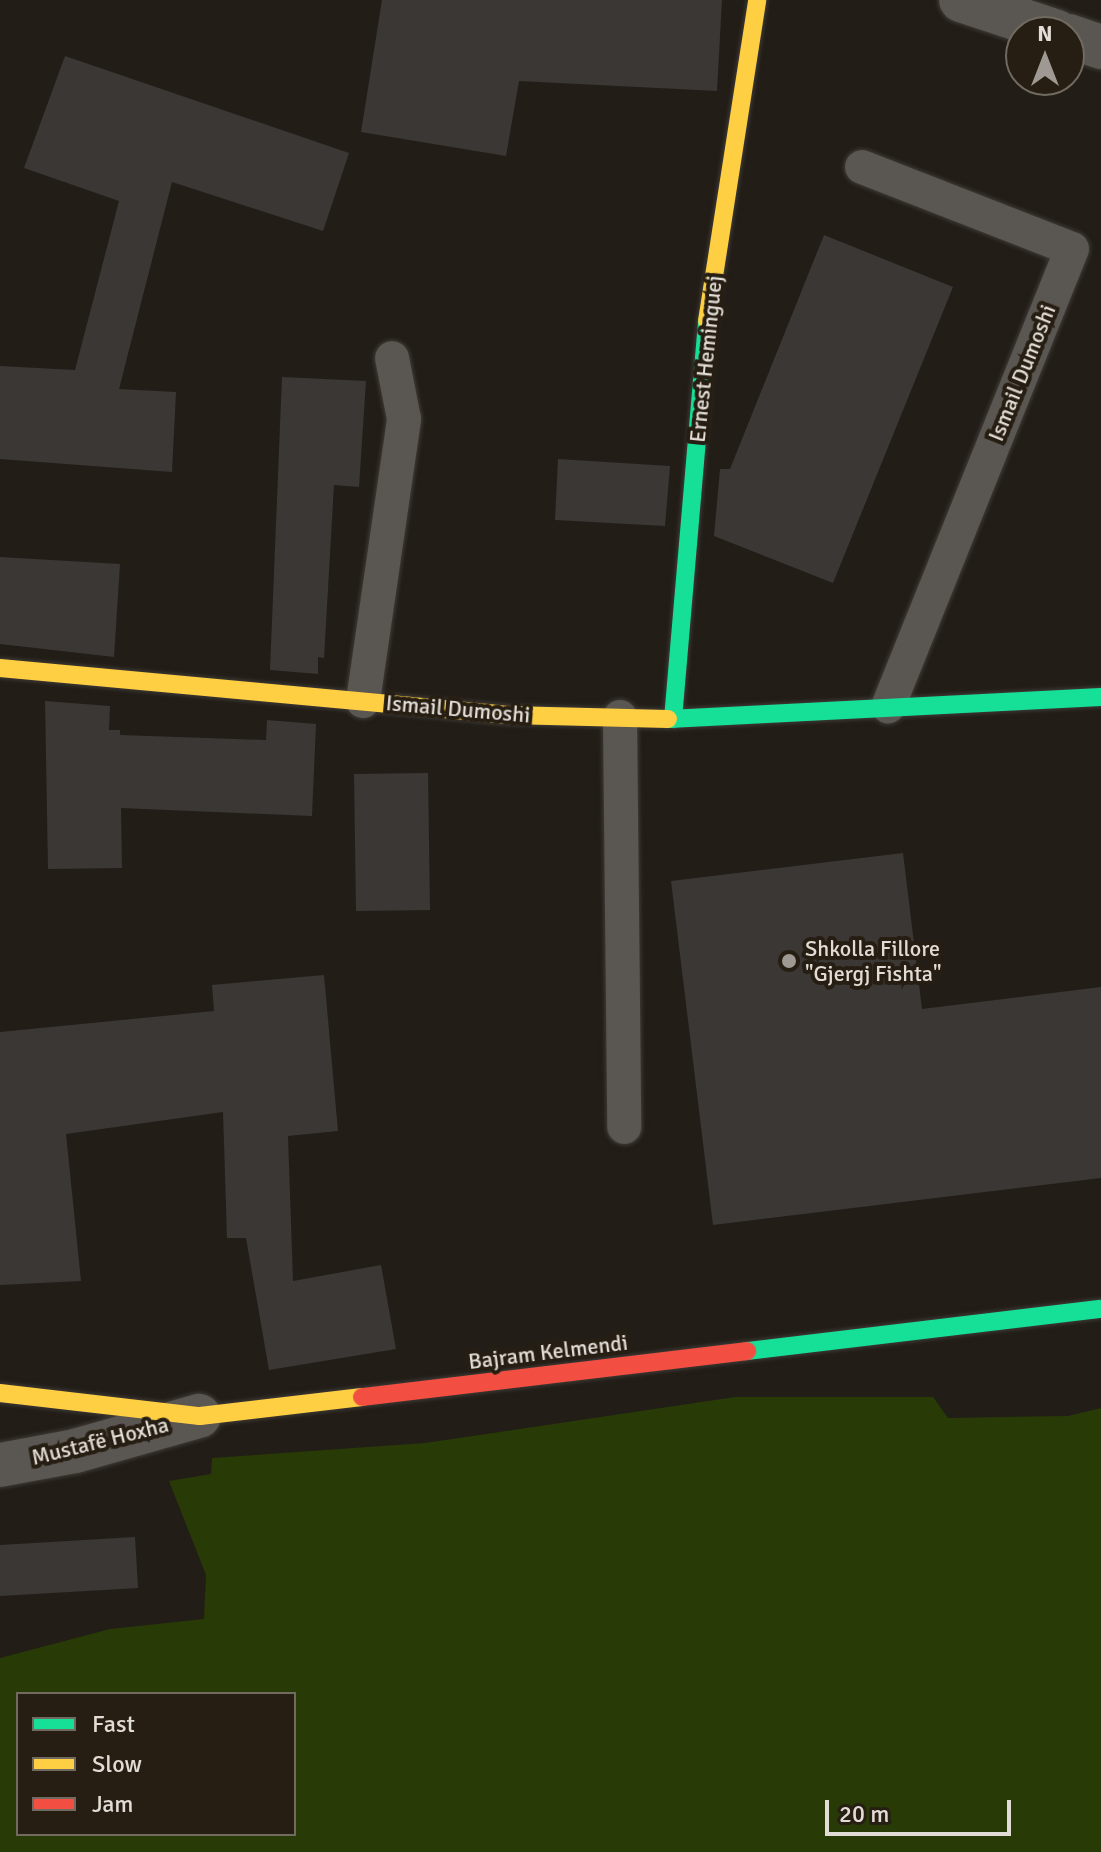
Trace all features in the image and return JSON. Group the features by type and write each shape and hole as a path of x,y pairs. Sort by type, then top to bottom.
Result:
{"street":[{"name":"Ernest Heminguej","path":"673,719 709,304 757,0"},
{"path":"961,0 1009,16"},
{"name":"Ismail Dumoshi","path":"0,668 46,676 509,715 673,719 1101,697"},
{"name":"Bajram Kelmendi","path":"0,1393 200,1416 1101,1309"},
{"name":"Mustafë Hoxha","path":"0,1465 75,1451 200,1416"}],"lane":[{"name":"Ismail Dumoshi","path":"862,167 1072,249 888,706"},
{"name":"Ismail Dumoshi","path":"363,701 404,419 392,358"},
{"path":"620,717 624,1127"}],"green space":[{"path":"735,1397 933,1397 948,1418 1068,1416 1101,1408 1101,1852 0,1852 0,1658 110,1629 204,1619 206,1575 169,1481 211,1474 212,1458 425,1443"}],"building":[{"path":"382,0 722,0 717,91 519,81 506,156 361,132"},
{"path":"65,56 349,153 323,231 172,182 119,389 176,392 172,472 0,459 0,366 75,370 119,201 24,168"},
{"path":"824,235 953,287 833,583 714,536 720,469 730,469"},
{"path":"282,377 366,381 359,487 334,485 324,658 318,657 318,674 270,670"},
{"path":"558,459 670,466 665,526 555,520"},
{"path":"0,557 120,564 114,657 0,644"},
{"path":"45,701 110,706 109,730 120,730 120,735 266,740 267,720 316,724 312,816 121,808 122,868 48,869"},
{"path":"428,773 430,910 356,911 354,774"},
{"path":"903,853 922,1009 1101,987 1101,1178 713,1225 671,881"},
{"path":"324,975 338,1131 288,1136 293,1281 381,1265 396,1349 269,1370 246,1238 227,1238 223,1112 66,1134 81,1281 0,1285 0,1032 214,1011 212,985"},
{"path":"135,1537 138,1588 0,1596 0,1545"}],"traffic: fast":[{"path":"673,719 707,321"},
{"path":"668,719 1101,697"},
{"path":"747,1351 1101,1309"}],"traffic: slow":[{"path":"707,321 757,0"},
{"path":"0,668 509,715 668,719"},
{"path":"0,1393 200,1416 362,1397"}],"traffic: jam":[{"path":"362,1397 747,1351"}],"place":[{"name":"Shkolla Fillore \"Gjergj Fishta\"","path":"789,961"}]}
